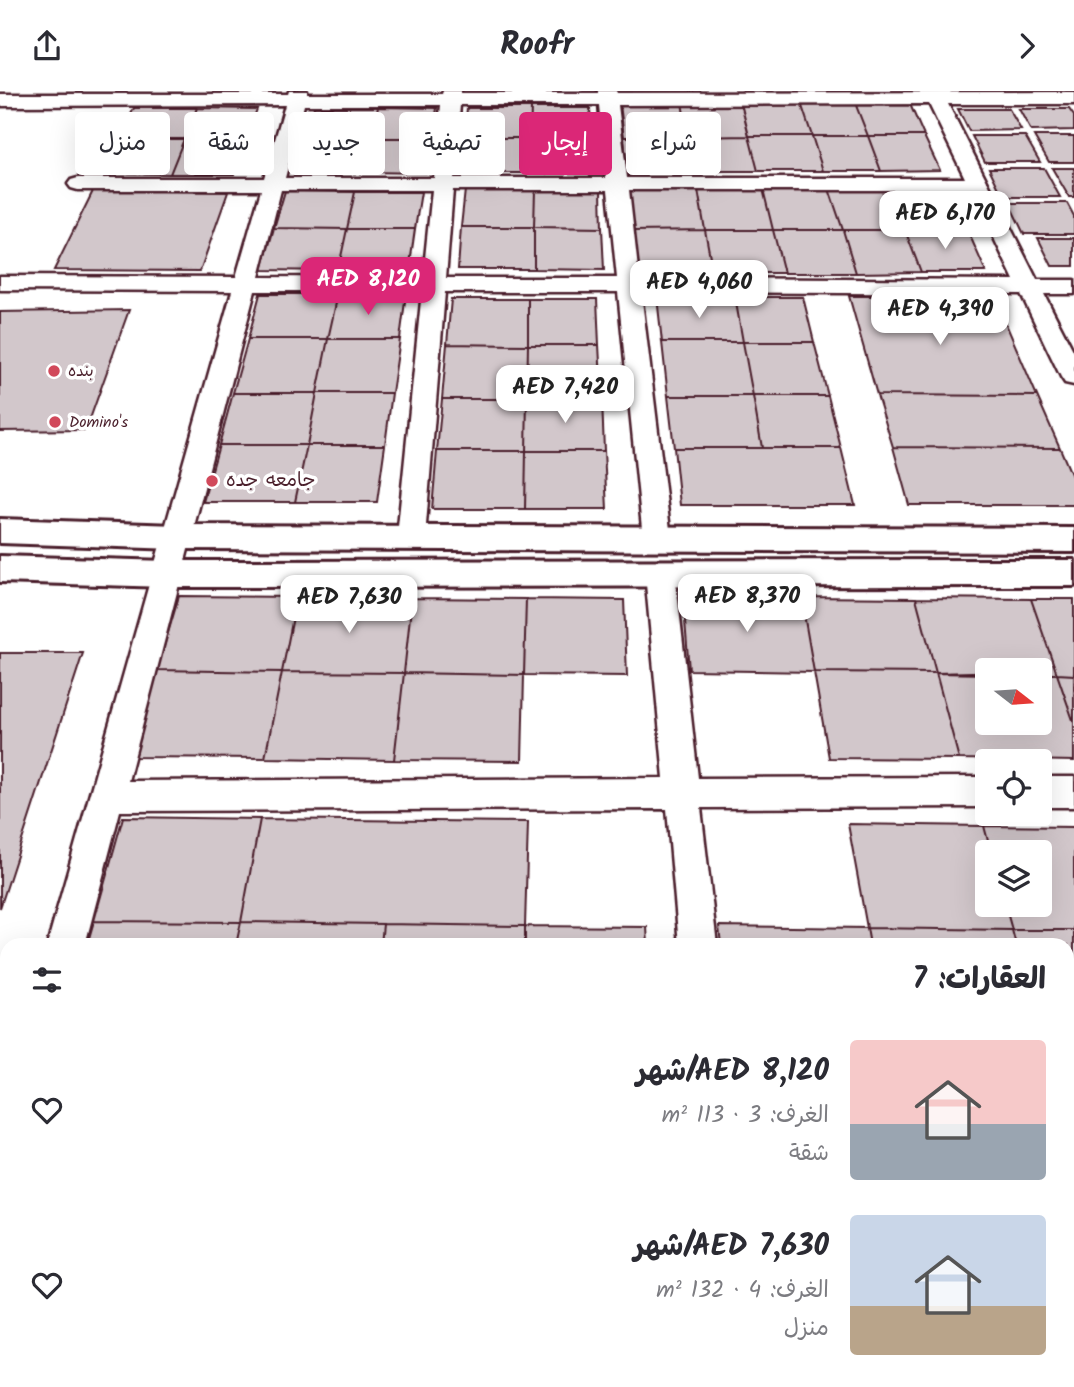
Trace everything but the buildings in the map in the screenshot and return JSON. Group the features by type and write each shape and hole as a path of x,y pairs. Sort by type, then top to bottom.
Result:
{"street":[{"path":"0,100 297,95 933,95 1074,98"},
{"path":"68,938 297,95"},
{"path":"411,537 452,95"},
{"path":"608,95 657,538"},
{"path":"933,95 1074,377"},
{"path":"78,184 978,184"},
{"path":"0,282 1074,287"},
{"path":"0,531 177,537 1074,540"},
{"path":"0,569 167,574 1074,573"},
{"path":"660,573 697,938"},
{"path":"106,796 975,792"},
{"path":"1052,792 1074,792"}],"place":[{"name":"بنده","path":"54,371"},
{"name":"Domino's","path":"55,422"},
{"name":"جامعه جده","path":"212,481"}]}
